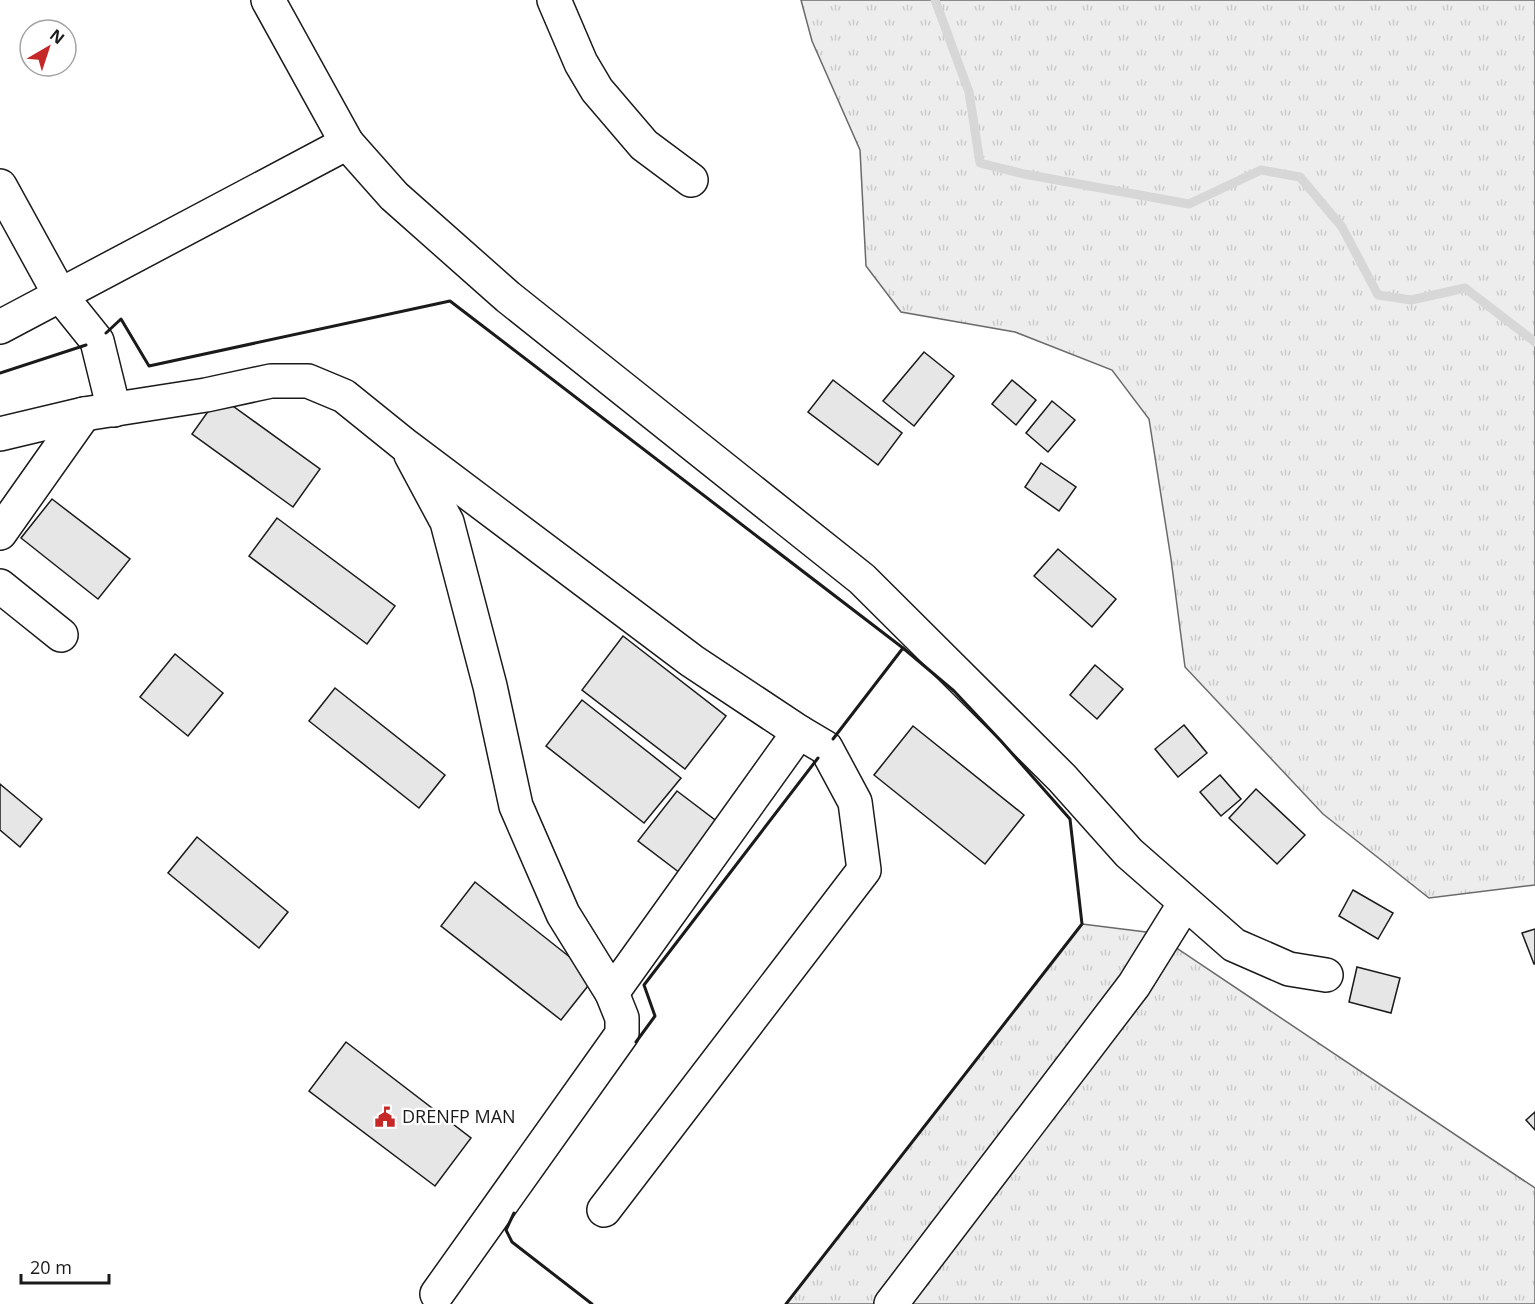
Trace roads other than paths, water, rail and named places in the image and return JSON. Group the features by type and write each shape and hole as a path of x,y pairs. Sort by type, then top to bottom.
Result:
{"street":[{"path":"268,0 347,143 394,196 508,297 862,579 1062,778 1129,853 1234,945 1288,969 1326,975"},
{"path":"554,0 581,63 597,90 644,145 692,180"},
{"path":"0,327 347,143"},
{"path":"0,186 60,295 97,341 99,412 0,533"},
{"path":"0,434 99,412 206,395 271,381 308,381 344,396 406,446 692,661 799,732 826,747 855,802 864,870 604,1210"},
{"path":"406,446 447,522 490,686 516,806 563,914 612,993 622,1018 622,1034 437,1294"},
{"path":"0,586 61,635"},
{"path":"612,993 799,732"},
{"path":"891,1304 1134,985 1185,903"}],"waterway":[{"path":"935,0 969,92 980,163 1024,174 1189,204 1261,170 1300,177 1342,227 1378,295 1411,300 1465,288 1535,342"}],"place":[{"name":"DRENFP MAN","path":"385,1117"}]}
